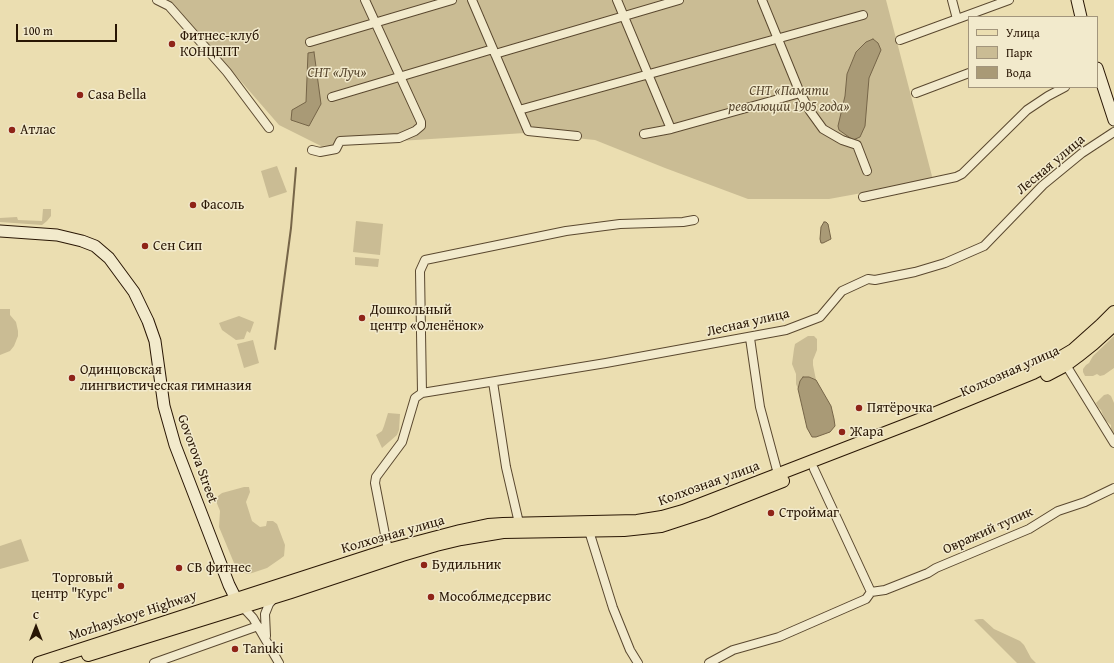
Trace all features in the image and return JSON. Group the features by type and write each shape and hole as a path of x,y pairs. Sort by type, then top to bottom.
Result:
{"main road":[{"path":"1077,0 1081,16"},
{"path":"1098,72 1114,120"},
{"name":"Govorova Street","path":"0,231 57,235 95,246 109,258 134,292 148,320 155,341 164,406 175,445 229,585 240,603"},
{"name":"Колхозная улица","path":"240,603 388,550 488,525 648,520 683,511 928,416 1046,366 1073,350 1114,312"},
{"name":"Колхозная улица","path":"240,603 276,597 402,555 461,539 503,532 634,530 661,526 713,509 1043,377 1066,365 1114,325"},
{"name":"Mozhayskoye Highway","path":"39,663 240,603"},
{"name":"Mozhayskoye Highway","path":"64,663 240,603"}],"street":[{"path":"157,0 169,6 227,72 269,128"},
{"path":"312,150 320,152 336,149 340,141 399,138 415,131 420,126 421,122 365,0"},
{"path":"310,42 452,0"},
{"path":"472,0 528,131 578,136"},
{"path":"617,0 671,129"},
{"path":"332,97 400,76 678,0"},
{"path":"762,0 800,93 810,111 823,129 842,140 857,145 867,171"},
{"path":"952,0 957,19"},
{"path":"900,40 1009,0"},
{"path":"519,110 863,15"},
{"path":"916,93 968,73"},
{"path":"863,198 956,177 962,174 1027,110 1063,88"},
{"path":"644,134 671,129 800,93"},
{"name":"Лесная улица","path":"422,393 750,338 786,330 820,317 842,291 868,279 875,280 915,272 945,263 984,246 1043,185 1082,153 1114,132"},
{"path":"388,550 375,482 376,477 402,442 415,398 422,393 420,271 425,260 566,231 620,224 683,222 694,220"},
{"path":"750,338 760,407 778,474"},
{"path":"1066,365 1114,443"},
{"path":"493,382 506,467 519,523"},
{"path":"709,663 733,650 779,637 866,599 871,592 814,469"},
{"name":"Овражий тупик","path":"871,592 885,590 928,573 936,568 1029,529 1058,511 1085,502 1114,488"},
{"path":"589,531 613,608 630,650 638,663"},
{"path":"267,641 265,614 269,604 276,597"},
{"path":"240,603 253,618 279,663"},
{"path":"154,663 258,626"}],"green space":[{"name":"СНТ «Памяти революции 1905 года»","path":"168,0 886,0 933,180 829,199 748,199 595,140 525,133 321,146 279,125 172,2"},
{"path":"277,166 287,192 269,198 261,171"},
{"path":"43,209 51,209 51,216 42,225 0,222 0,218 17,217 18,220 42,221"},
{"path":"356,221 383,224 380,255 353,252"},
{"path":"355,257 379,259 378,267 355,265"},
{"path":"0,309 10,309 10,315 16,322 18,336 10,351 0,355"},
{"path":"239,316 254,322 250,333 247,331 244,339 236,340 222,330 219,323"},
{"path":"808,336 814,336 817,339 817,350 813,360 816,380 809,377 800,381 798,389 796,384 796,374 792,364 794,349 795,344"},
{"path":"1114,336 1114,368 1104,375 1100,376 1097,374 1093,376 1085,376 1083,369 1093,356"},
{"path":"253,340 259,363 244,368 237,344"},
{"path":"1108,394 1111,396 1114,403 1114,437 1111,433 1111,425 1105,420 1096,403 1104,395"},
{"path":"388,413 400,414 399,430 397,435 382,448 376,435 382,431"},
{"path":"249,487 250,492 246,502 252,521 260,527 266,526 267,521 273,521 277,524 285,545 284,556 267,568 247,574 237,568 234,563 219,527 220,511 216,501 218,496 222,493"},
{"path":"21,539 29,561 0,569 0,546"},
{"path":"983,619 994,629 1020,641 1036,663 1017,663 974,620"}],"water":[{"path":"873,39 878,43 881,50 869,78 865,126 860,137 853,140 839,130 838,126 845,96 847,74 856,52 866,42"},
{"path":"314,52 321,104 309,126 291,120 292,110 306,102 308,53"},
{"path":"824,222 828,224 831,239 821,243 821,227"},
{"path":"803,377 809,377 816,380 831,406 834,419 835,426 830,432 816,437 812,437 807,428 798,389 800,381"}],"waterway":[{"path":"275,349 291,228 296,168"}],"place":[{"name":"Фитнес-клуб КОНЦЕПТ","path":"172,44"},
{"name":"Casa Bella","path":"80,95"},
{"name":"Атлас","path":"12,130"},
{"name":"Фасоль","path":"193,205"},
{"name":"Сен Сип","path":"145,246"},
{"name":"Дошкольный центр «Оленёнок»","path":"362,318"},
{"name":"Одинцовская лингвистическая гимназия","path":"72,378"},
{"name":"Пятёрочка","path":"859,408"},
{"name":"Жара","path":"842,432"},
{"name":"Строймаг","path":"771,513"},
{"name":"Будильник","path":"424,565"},
{"name":"СВ фитнес","path":"179,568"},
{"name":"Торговый центр \"Курс\"","path":"121,586"},
{"name":"Мособлмедсервис","path":"431,597"},
{"name":"Tanuki","path":"235,649"}],"park label":[{"name":"СНТ «Луч»","path":"337,73"}]}
